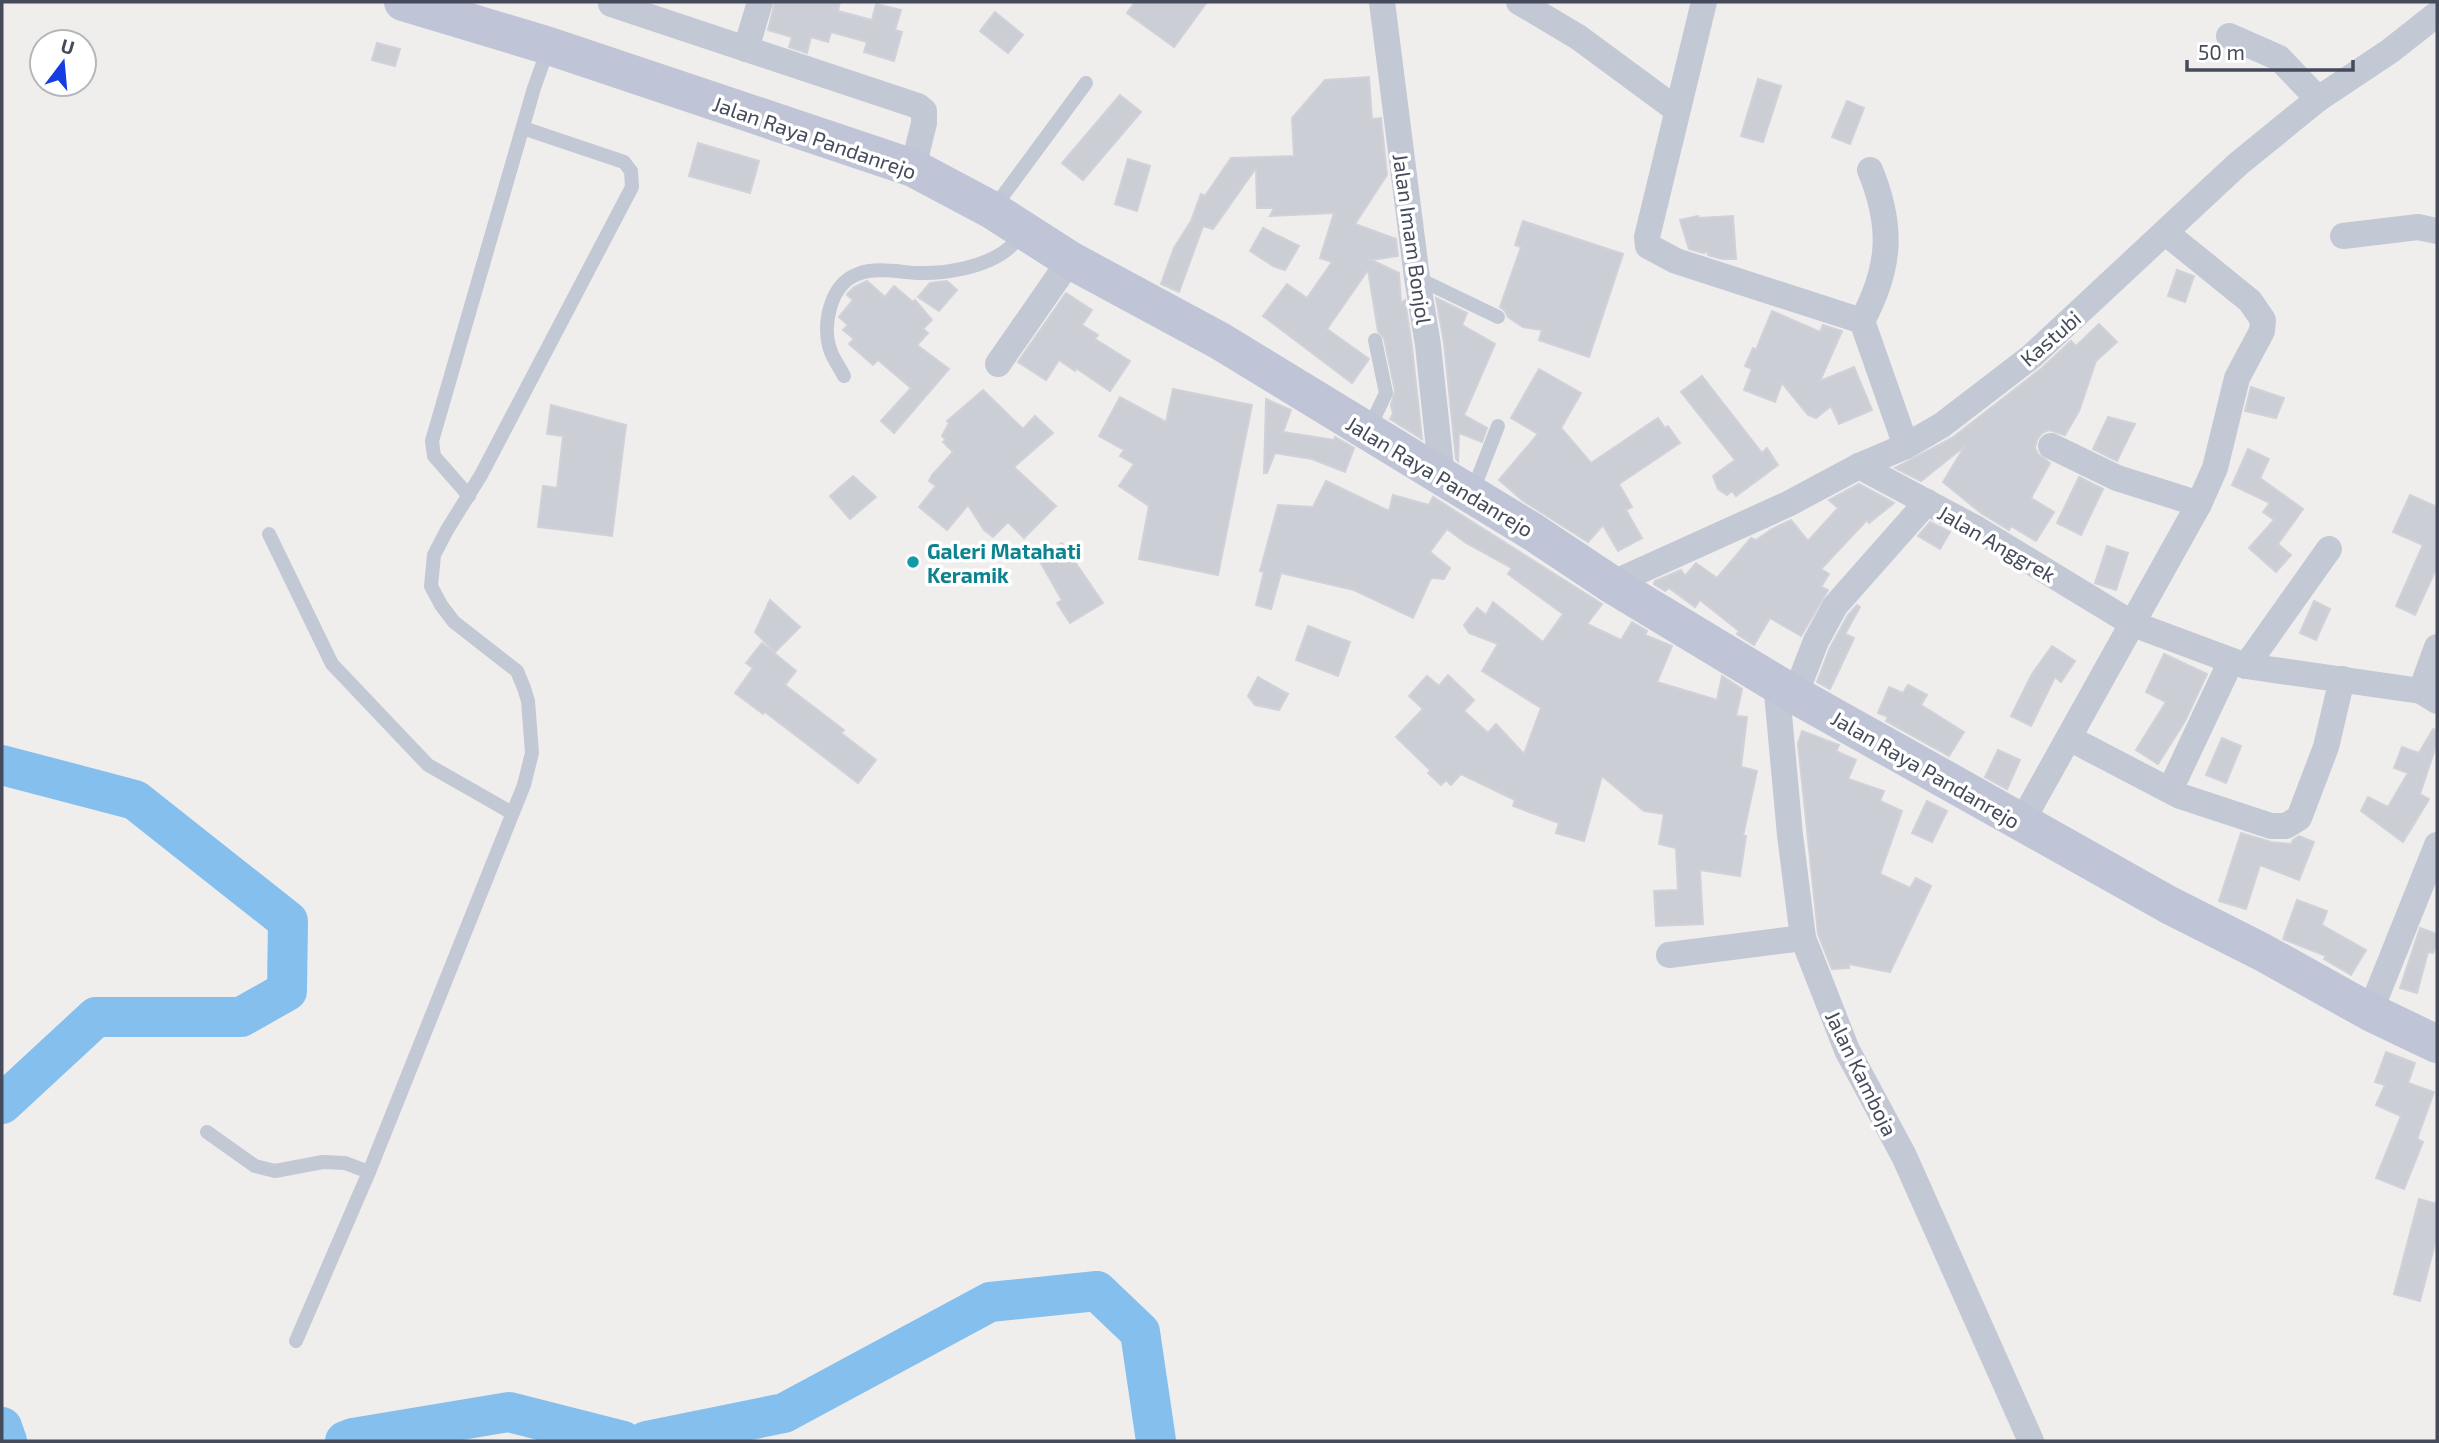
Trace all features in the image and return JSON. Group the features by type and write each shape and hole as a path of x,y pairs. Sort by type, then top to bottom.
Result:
{"main road":[{"name":"Jalan Raya Pandanrejo","path":"403,2 549,46 913,168 992,210 1070,260 1220,341 1533,532 1611,584 1786,689 2021,823 2370,1012 2437,1044"}],"street":[{"path":"746,50 761,2"},
{"name":"Jalan Imam Bonjol","path":"1382,2 1417,278 1456,486"},
{"path":"1519,2 1578,37 1677,110"},
{"path":"1704,2 1647,237 1648,246 1676,261 1862,321"},
{"path":"2429,2 2437,13"},
{"path":"611,4 918,106 923,111 924,122 913,168"},
{"name":"Kastubi","path":"1611,584 1788,504 1858,466 1906,446 1942,425 2032,356 2238,164 2318,99 2390,51 2437,13"},
{"path":"2229,36 2279,58 2318,99"},
{"path":"1870,170 1881,204 1886,244 1881,279 1862,321 1906,446"},
{"path":"2343,236 2418,226 2437,231"},
{"path":"2021,823 2199,504 2215,468 2237,378 2262,331 2263,320 2250,301 2166,233"},
{"path":"998,364 1070,260"},
{"path":"2051,446 2117,478 2199,504"},
{"name":"Jalan Anggrek","path":"1858,466 1977,529 2133,624 2239,664 2342,679 2429,696"},
{"path":"1786,689 1835,606 1927,502"},
{"path":"2170,790 2239,664 2329,549"},
{"path":"2429,696 2437,647"},
{"path":"2069,738 2180,796 2271,826 2286,826 2299,818 2321,764 2342,679"},
{"name":"Jalan Kamboja","path":"1786,689 1790,835 1803,937 1847,1050 1904,1156 2031,1441"},
{"path":"2370,1012 2437,845"},
{"path":"1669,956 1803,937"}],"lane":[{"path":"469,496 434,456 432,441 549,46"},
{"path":"992,210 1086,83"},
{"path":"296,1341 369,1172 526,779 532,753 528,701 517,671 454,622 441,605 431,586 434,555 469,496 632,187 631,172 624,162 523,128"},
{"path":"844,376 830,351 827,330 836,293 846,279 861,272 941,271 987,261 1008,249 1025,231"},
{"path":"1417,278 1498,317"},
{"path":"1367,432 1386,393 1374,340"},
{"path":"1456,486 1498,426"},
{"path":"268,534 332,664 428,765 512,813"},
{"path":"207,1132 255,1166 265,1169 275,1171 323,1162 345,1163 369,1172"}],"building":[{"path":"775,2 840,2 838,11 872,20 876,4 901,10 895,30 902,32 894,61 864,52 867,42 831,32 828,42 811,37 807,53 789,47 792,37 768,30"},
{"path":"1135,2 1207,2 1174,47 1127,13"},
{"path":"995,12 1023,35 1008,53 980,31"},
{"path":"377,43 400,49 395,66 372,60"},
{"path":"1369,77 1372,119 1381,118 1387,175 1355,224 1396,239 1398,256 1371,260 1399,273 1401,303 1405,300 1412,347 1422,439 1390,419 1395,391 1384,338 1378,331 1368,270 1327,329 1369,359 1352,383 1263,316 1287,284 1307,298 1332,262 1320,258 1334,213 1270,216 1274,208 1257,208 1256,168 1213,229 1203,226 1179,292 1161,284 1174,248 1191,221 1201,194 1205,196 1231,158 1294,156 1292,118 1325,80"},
{"path":"1758,79 1781,86 1763,142 1741,136"},
{"path":"1120,95 1141,112 1083,180 1062,163"},
{"path":"1847,101 1864,108 1850,144 1832,137"},
{"path":"698,143 759,161 750,193 689,176"},
{"path":"1128,159 1150,166 1137,211 1115,204"},
{"path":"1698,216 1733,216 1736,259 1722,259 1708,255 1708,252 1689,249 1680,220"},
{"path":"1523,221 1623,254 1589,357 1539,340 1542,330 1523,327 1508,317 1500,307 1521,247 1515,245"},
{"path":"1263,228 1299,246 1285,270 1273,266 1250,251"},
{"path":"2177,270 2194,276 2185,302 2168,296"},
{"path":"867,281 885,297 894,286 913,302 915,300 932,320 923,329 928,333 917,345 949,369 894,433 881,421 911,388 878,360 873,365 849,344 854,339 843,330 848,325 839,317 853,300 848,293"},
{"path":"947,281 957,290 939,311 918,297 930,283"},
{"path":"1066,293 1092,310 1082,325 1098,335 1095,339 1130,361 1110,391 1059,360 1046,380 1018,362"},
{"path":"1436,298 1467,313 1462,325 1495,344 1464,415 1487,428 1482,442 1459,433 1458,461 1444,343"},
{"path":"1772,311 1820,332 1823,325 1842,331 1820,381 1854,367 1872,410 1839,424 1831,406 1816,418 1808,415 1782,383 1775,402 1744,390 1752,369 1745,366 1753,348 1756,350"},
{"path":"2099,324 2117,342 2096,361 2079,411 2065,435 2049,430 2042,433 2037,440 2035,448 2038,454 2050,463 2031,498 2054,512 2036,541 2011,526 2009,530 1981,513 1943,482 1965,446 1921,481 1895,468 1952,438 2042,368 2071,341 2076,346"},
{"path":"1539,369 1581,393 1561,428 1591,463 1658,418 1665,428 1668,426 1680,443 1619,484 1632,507 1626,510 1642,538 1618,551 1603,525 1588,542 1522,500 1499,480 1538,434 1511,418"},
{"path":"1702,376 1762,453 1767,448 1778,465 1736,496 1732,491 1727,495 1718,489 1713,476 1735,460 1681,392"},
{"path":"2251,387 2284,398 2276,418 2245,411"},
{"path":"1173,389 1252,405 1218,575 1139,559 1149,506 1119,486 1134,464 1120,456 1124,450 1099,436 1120,397 1166,422"},
{"path":"983,390 1023,429 1035,416 1053,433 1014,467 1056,506 1024,538 1008,522 993,537 984,530 968,505 947,530 919,507 936,486 929,481 932,475 953,452 943,442 946,440 942,436 949,423 947,421"},
{"path":"1266,399 1291,410 1283,432 1334,440 1335,437 1354,448 1345,472 1312,459 1275,453 1267,473 1264,473"},
{"path":"551,405 626,425 612,536 538,527 543,486 557,488 563,436 547,434"},
{"path":"2108,417 2135,424 2117,461 2093,449"},
{"path":"2248,449 2269,459 2260,478 2303,509 2278,544 2291,555 2276,572 2249,548 2274,520 2263,512 2270,503 2232,485"},
{"path":"853,476 876,497 850,519 830,496"},
{"path":"2079,477 2103,489 2081,535 2057,523"},
{"path":"1326,481 1389,511 1393,495 1429,505 1433,497 1602,604 1587,624 1621,640 1632,622 1647,631 1645,635 1672,646 1657,682 1717,700 1722,676 1742,689 1736,716 1747,717 1741,767 1757,771 1743,836 1746,836 1740,876 1700,870 1703,924 1656,926 1654,891 1678,890 1676,848 1659,844 1664,814 1644,811 1602,776 1584,841 1556,833 1559,823 1513,806 1515,800 1461,774 1451,785 1446,780 1441,785 1428,773 1431,771 1396,737 1423,709 1409,696 1427,676 1439,686 1448,675 1474,700 1464,711 1488,733 1496,724 1524,754 1541,708 1482,671 1498,644 1469,633 1464,625 1477,608 1486,615 1493,602 1543,642 1563,614 1508,574 1512,568 1466,543 1447,529 1430,552 1450,568 1444,579 1431,578 1413,618 1354,590 1281,573 1271,609 1256,605 1264,572 1260,571 1278,505 1313,507"},
{"path":"1859,484 1894,503 1869,523 1867,520 1821,569 1829,574 1821,587 1828,590 1801,636 1770,618 1754,645 1737,634 1739,631 1700,600 1695,607 1669,588 1665,591 1654,584 1655,581 1681,570 1685,576 1696,563 1717,578 1751,538 1756,540 1791,520 1808,541 1838,508 1829,500"},
{"path":"2410,495 2437,507 2437,567 2415,615 2396,606 2423,545 2393,532"},
{"path":"1930,522 1950,532 1940,549 1918,536"},
{"path":"1062,543 1103,603 1070,623 1057,603 1062,600 1038,558"},
{"path":"2107,546 2128,553 2116,590 2095,583"},
{"path":"770,600 800,627 775,652 755,632"},
{"path":"2314,601 2330,609 2316,640 2300,633"},
{"path":"1857,605 1860,607 1845,634 1854,638 1830,689 1817,682 1830,648 1848,615"},
{"path":"1308,626 1350,642 1338,676 1296,660"},
{"path":"762,643 796,671 785,685 844,730 841,733 876,760 858,783 765,712 763,714 735,693 753,668 746,663"},
{"path":"2052,646 2075,661 2061,682 2055,677 2031,726 2011,716 2032,674"},
{"path":"2164,654 2207,674 2185,721 2158,764 2136,750 2166,702 2146,692"},
{"path":"1258,677 1288,694 1279,710 1255,705 1248,696"},
{"path":"1908,685 1927,695 1921,705 1964,732 1949,756 1886,721 1888,717 1878,713 1889,687 1903,693"},
{"path":"2433,729 2437,731 2437,743 2420,794 2429,799 2403,842 2361,811 2368,797 2388,807 2408,773 2394,768 2402,747 2419,753"},
{"path":"1802,731 1839,745 1836,751 1856,760 1848,779 1884,791 1880,801 1902,811 1880,874 1910,888 1916,878 1931,886 1890,972 1849,964 1849,968 1832,969 1818,934 1798,744"},
{"path":"2222,738 2241,746 2226,783 2206,775"},
{"path":"1998,750 2020,760 2007,789 1985,777"},
{"path":"1927,801 1947,811 1932,842 1912,833"},
{"path":"2241,833 2271,842 2291,844 2299,836 2314,842 2299,880 2260,865 2246,909 2219,901"},
{"path":"2297,900 2327,911 2322,925 2366,950 2351,975 2324,959 2326,956 2283,939"},
{"path":"2420,928 2437,934 2437,942 2433,953 2428,952 2417,993 2400,988"},
{"path":"2386,1052 2415,1063 2408,1083 2434,1092 2417,1139 2423,1142 2404,1189 2376,1178 2401,1116 2376,1105 2385,1085 2375,1082"},
{"path":"2419,1199 2437,1204 2437,1236 2420,1301 2394,1294"}],"waterway":[{"path":"2,765 135,800 288,921 287,991 241,1017 96,1017 2,1104"},
{"path":"646,1441 784,1413 990,1302 1097,1291 1140,1332 1156,1441"},
{"path":"345,1441 509,1412 623,1441"},
{"path":"2,1427 7,1441"}],"place":[{"name":"Galeri Matahati Keramik","path":"913,562"}]}
